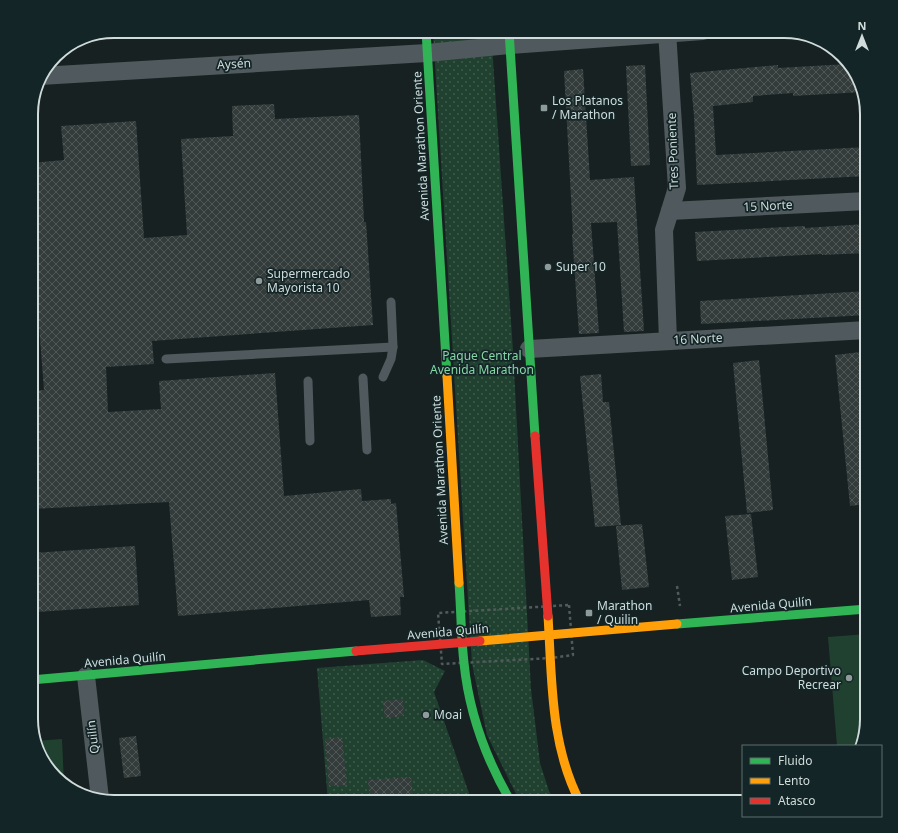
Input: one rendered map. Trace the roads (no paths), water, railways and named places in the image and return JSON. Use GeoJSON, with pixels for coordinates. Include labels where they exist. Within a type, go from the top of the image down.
{"type":"FeatureCollection","features":[{"type":"Feature","properties":{"kind":"main road","name":"Avenida Marathon Oriente"},"geometry":{"type":"LineString","coordinates":[[426,38],[462,642],[466,681],[476,726],[495,775],[507,795]]}},
{"type":"Feature","properties":{"kind":"main road"},"geometry":{"type":"LineString","coordinates":[[510,38],[529,349],[554,709],[559,746],[564,766],[576,795]]}},
{"type":"Feature","properties":{"kind":"main road","name":"Avenida Quilín"},"geometry":{"type":"LineString","coordinates":[[38,679],[462,642],[860,610]]}},
{"type":"Feature","properties":{"kind":"street","name":"Aysén"},"geometry":{"type":"LineString","coordinates":[[48,75],[427,52],[510,38]]}},
{"type":"Feature","properties":{"kind":"street","name":"Tres Poniente"},"geometry":{"type":"LineString","coordinates":[[667,38],[677,188],[664,230],[668,341]]}},
{"type":"Feature","properties":{"kind":"street","name":"15 Norte"},"geometry":{"type":"LineString","coordinates":[[670,211],[860,202]]}},
{"type":"Feature","properties":{"kind":"street","name":"16 Norte"},"geometry":{"type":"LineString","coordinates":[[529,349],[860,330]]}},
{"type":"Feature","properties":{"kind":"street","name":"Quilín"},"geometry":{"type":"LineString","coordinates":[[86,676],[99,794]]}},
{"type":"Feature","properties":{"kind":"lane"},"geometry":{"type":"LineString","coordinates":[[383,377],[391,359],[393,347],[391,302]]}},
{"type":"Feature","properties":{"kind":"lane"},"geometry":{"type":"LineString","coordinates":[[166,359],[393,347]]}},
{"type":"Feature","properties":{"kind":"lane"},"geometry":{"type":"LineString","coordinates":[[363,378],[367,450]]}},
{"type":"Feature","properties":{"kind":"lane"},"geometry":{"type":"LineString","coordinates":[[308,381],[310,441]]}},
{"type":"Feature","properties":{"kind":"place","name":"Los Platanos / Marathon"},"geometry":{"type":"Point","coordinates":[544,108]}},
{"type":"Feature","properties":{"kind":"place","name":"Super 10"},"geometry":{"type":"Point","coordinates":[548,267]}},
{"type":"Feature","properties":{"kind":"place","name":"Supermercado Mayorista 10"},"geometry":{"type":"Point","coordinates":[259,281]}},
{"type":"Feature","properties":{"kind":"place","name":"Marathon / Quilin"},"geometry":{"type":"Point","coordinates":[589,613]}},
{"type":"Feature","properties":{"kind":"place","name":"Campo Deportivo Recrear"},"geometry":{"type":"Point","coordinates":[849,678]}},
{"type":"Feature","properties":{"kind":"place","name":"Moai"},"geometry":{"type":"Point","coordinates":[426,715]}},
{"type":"Feature","properties":{"kind":"park label","name":"Paque Central Avenida Marathon"},"geometry":{"type":"Point","coordinates":[482,363]}}]}
